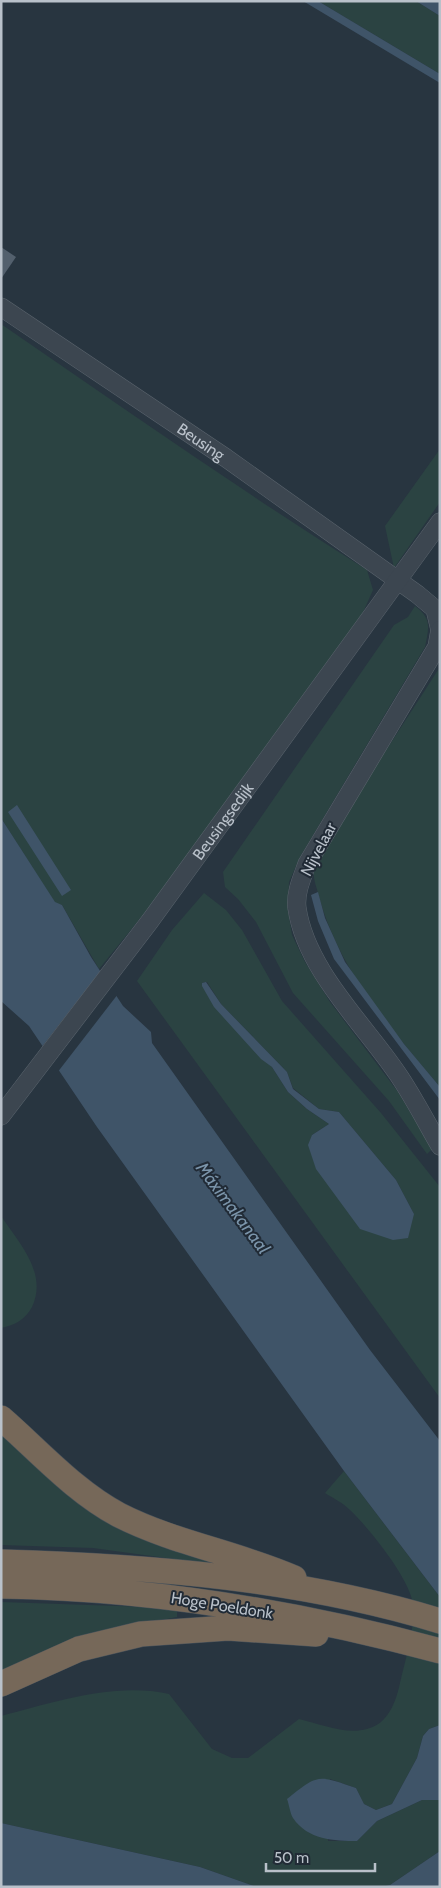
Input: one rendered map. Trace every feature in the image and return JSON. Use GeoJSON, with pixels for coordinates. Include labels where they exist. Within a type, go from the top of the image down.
{"type":"FeatureCollection","features":[{"type":"Feature","properties":{"kind":"highway"},"geometry":{"type":"LineString","coordinates":[[1,1418],[45,1460],[80,1489],[118,1514],[210,1550],[277,1570],[333,1595]]}},
{"type":"Feature","properties":{"kind":"highway","name":"Hoge Poeldonk"},"geometry":{"type":"LineString","coordinates":[[1,1562],[93,1566],[180,1573],[333,1595],[440,1621]]}},
{"type":"Feature","properties":{"kind":"highway","name":"Hoge Poeldonk"},"geometry":{"type":"LineString","coordinates":[[1,1586],[92,1589],[181,1598],[284,1615],[368,1632],[440,1652]]}},
{"type":"Feature","properties":{"kind":"highway"},"geometry":{"type":"LineString","coordinates":[[1,1684],[79,1650],[141,1634],[228,1628],[331,1635],[368,1632]]}},
{"type":"Feature","properties":{"kind":"street","name":"Beusing"},"geometry":{"type":"LineString","coordinates":[[1,307],[226,458],[398,582]]}},
{"type":"Feature","properties":{"kind":"street","name":"Beusingsedijk"},"geometry":{"type":"LineString","coordinates":[[2,1114],[150,921],[440,522]]}},
{"type":"Feature","properties":{"kind":"street","name":"Nijvelaar"},"geometry":{"type":"LineString","coordinates":[[398,582],[417,594],[435,609],[440,630],[437,647],[307,864],[298,887],[297,907],[315,957],[339,998],[398,1074],[440,1146]]}},
{"type":"Feature","properties":{"kind":"green space"},"geometry":{"type":"Polygon","coordinates":[[[318,1],[416,1],[440,16],[440,74],[318,1]]]}},
{"type":"Feature","properties":{"kind":"green space"},"geometry":{"type":"Polygon","coordinates":[[[1,324],[229,480],[367,570],[373,590],[361,617],[156,899],[99,969],[62,905],[55,903],[1,818],[1,324]]]}},
{"type":"Feature","properties":{"kind":"green space"},"geometry":{"type":"Polygon","coordinates":[[[440,449],[440,502],[394,568],[385,526],[440,449]]]}},
{"type":"Feature","properties":{"kind":"green space"},"geometry":{"type":"Polygon","coordinates":[[[415,606],[427,619],[428,634],[425,647],[300,857],[289,882],[288,910],[292,935],[305,962],[330,1002],[398,1092],[432,1149],[427,1154],[389,1101],[293,993],[256,922],[238,899],[225,887],[223,872],[394,625],[408,617],[415,606]]]}},
{"type":"Feature","properties":{"kind":"green space"},"geometry":{"type":"Polygon","coordinates":[[[440,667],[440,1087],[386,1022],[341,952],[329,927],[320,900],[314,871],[315,860],[440,667]]]}},
{"type":"Feature","properties":{"kind":"green space"},"geometry":{"type":"Polygon","coordinates":[[[204,893],[226,910],[242,930],[282,1001],[381,1113],[440,1187],[440,1398],[137,981],[172,930],[204,893]],[[207,982],[202,983],[272,1067],[288,1092],[307,1109],[329,1124],[312,1135],[414,1214],[396,1180],[339,1112],[319,1109],[293,1088],[287,1072],[221,1004],[207,982]]]}},
{"type":"Feature","properties":{"kind":"green space"},"geometry":{"type":"Polygon","coordinates":[[[1,1216],[23,1248],[34,1270],[36,1294],[32,1307],[26,1315],[19,1321],[1,1328],[1,1216]]]}},
{"type":"Feature","properties":{"kind":"green space"},"geometry":{"type":"Polygon","coordinates":[[[1,1421],[75,1492],[239,1568],[93,1548],[1,1545],[1,1421]]]}},
{"type":"Feature","properties":{"kind":"green space"},"geometry":{"type":"Polygon","coordinates":[[[344,1471],[440,1597],[440,1725],[429,1729],[423,1736],[417,1758],[392,1804],[376,1810],[364,1804],[356,1788],[330,1779],[328,1841],[357,1841],[377,1821],[422,1800],[440,1800],[440,1851],[390,1885],[381,1887],[257,1887],[200,1867],[1,1823],[1,1716],[85,1695],[106,1692],[127,1690],[169,1694],[212,1749],[232,1758],[248,1758],[299,1719],[350,1731],[367,1729],[386,1717],[396,1698],[407,1653],[413,1624],[413,1604],[405,1581],[388,1554],[347,1507],[325,1493],[344,1471]]]}},
{"type":"Feature","properties":{"kind":"green space"},"geometry":{"type":"Polygon","coordinates":[[[1,1602],[177,1608],[177,1617],[101,1632],[1,1672],[1,1602]]]}},
{"type":"Feature","properties":{"kind":"water"},"geometry":{"type":"Polygon","coordinates":[[[303,1],[318,1],[440,74],[440,83],[303,1]]]}},
{"type":"Feature","properties":{"kind":"water"},"geometry":{"type":"Polygon","coordinates":[[[416,1],[440,1],[440,16],[416,1]]]}},
{"type":"Feature","properties":{"kind":"water"},"geometry":{"type":"Polygon","coordinates":[[[17,805],[71,890],[62,896],[8,812],[17,805]]]}},
{"type":"Feature","properties":{"kind":"water","name":"Máximakanaal"},"geometry":{"type":"Polygon","coordinates":[[[1,818],[55,902],[62,905],[91,957],[123,1006],[151,1032],[152,1043],[370,1350],[440,1441],[440,1597],[344,1471],[97,1127],[29,1026],[1,1001],[1,818]]]}},
{"type":"Feature","properties":{"kind":"water"},"geometry":{"type":"Polygon","coordinates":[[[318,892],[325,918],[345,962],[404,1044],[440,1087],[440,1100],[334,959],[318,921],[311,895],[318,892]]]}},
{"type":"Feature","properties":{"kind":"water"},"geometry":{"type":"Polygon","coordinates":[[[206,982],[221,1004],[287,1072],[293,1089],[319,1109],[339,1112],[396,1180],[414,1214],[408,1238],[393,1240],[360,1229],[316,1169],[308,1145],[312,1135],[329,1124],[307,1109],[288,1092],[272,1067],[261,1059],[214,1007],[202,986],[202,983],[206,982]]]}},
{"type":"Feature","properties":{"kind":"water"},"geometry":{"type":"Polygon","coordinates":[[[440,1725],[440,1800],[422,1800],[377,1821],[357,1841],[322,1838],[306,1831],[293,1818],[287,1799],[306,1784],[319,1779],[326,1779],[356,1788],[364,1804],[376,1810],[392,1804],[417,1758],[423,1736],[429,1729],[440,1725]]]}},
{"type":"Feature","properties":{"kind":"water"},"geometry":{"type":"Polygon","coordinates":[[[1,1823],[200,1867],[257,1887],[1,1887],[1,1823]]]}},
{"type":"Feature","properties":{"kind":"water"},"geometry":{"type":"Polygon","coordinates":[[[440,1851],[440,1887],[381,1887],[390,1885],[440,1851]]]}},
{"type":"Feature","properties":{"kind":"pier"},"geometry":{"type":"Polygon","coordinates":[[[102,969],[118,994],[57,1073],[41,1048],[102,969]]]}},
{"type":"Feature","properties":{"kind":"building"},"geometry":{"type":"Polygon","coordinates":[[[1,247],[16,257],[1,279],[1,247]]]}}]}
